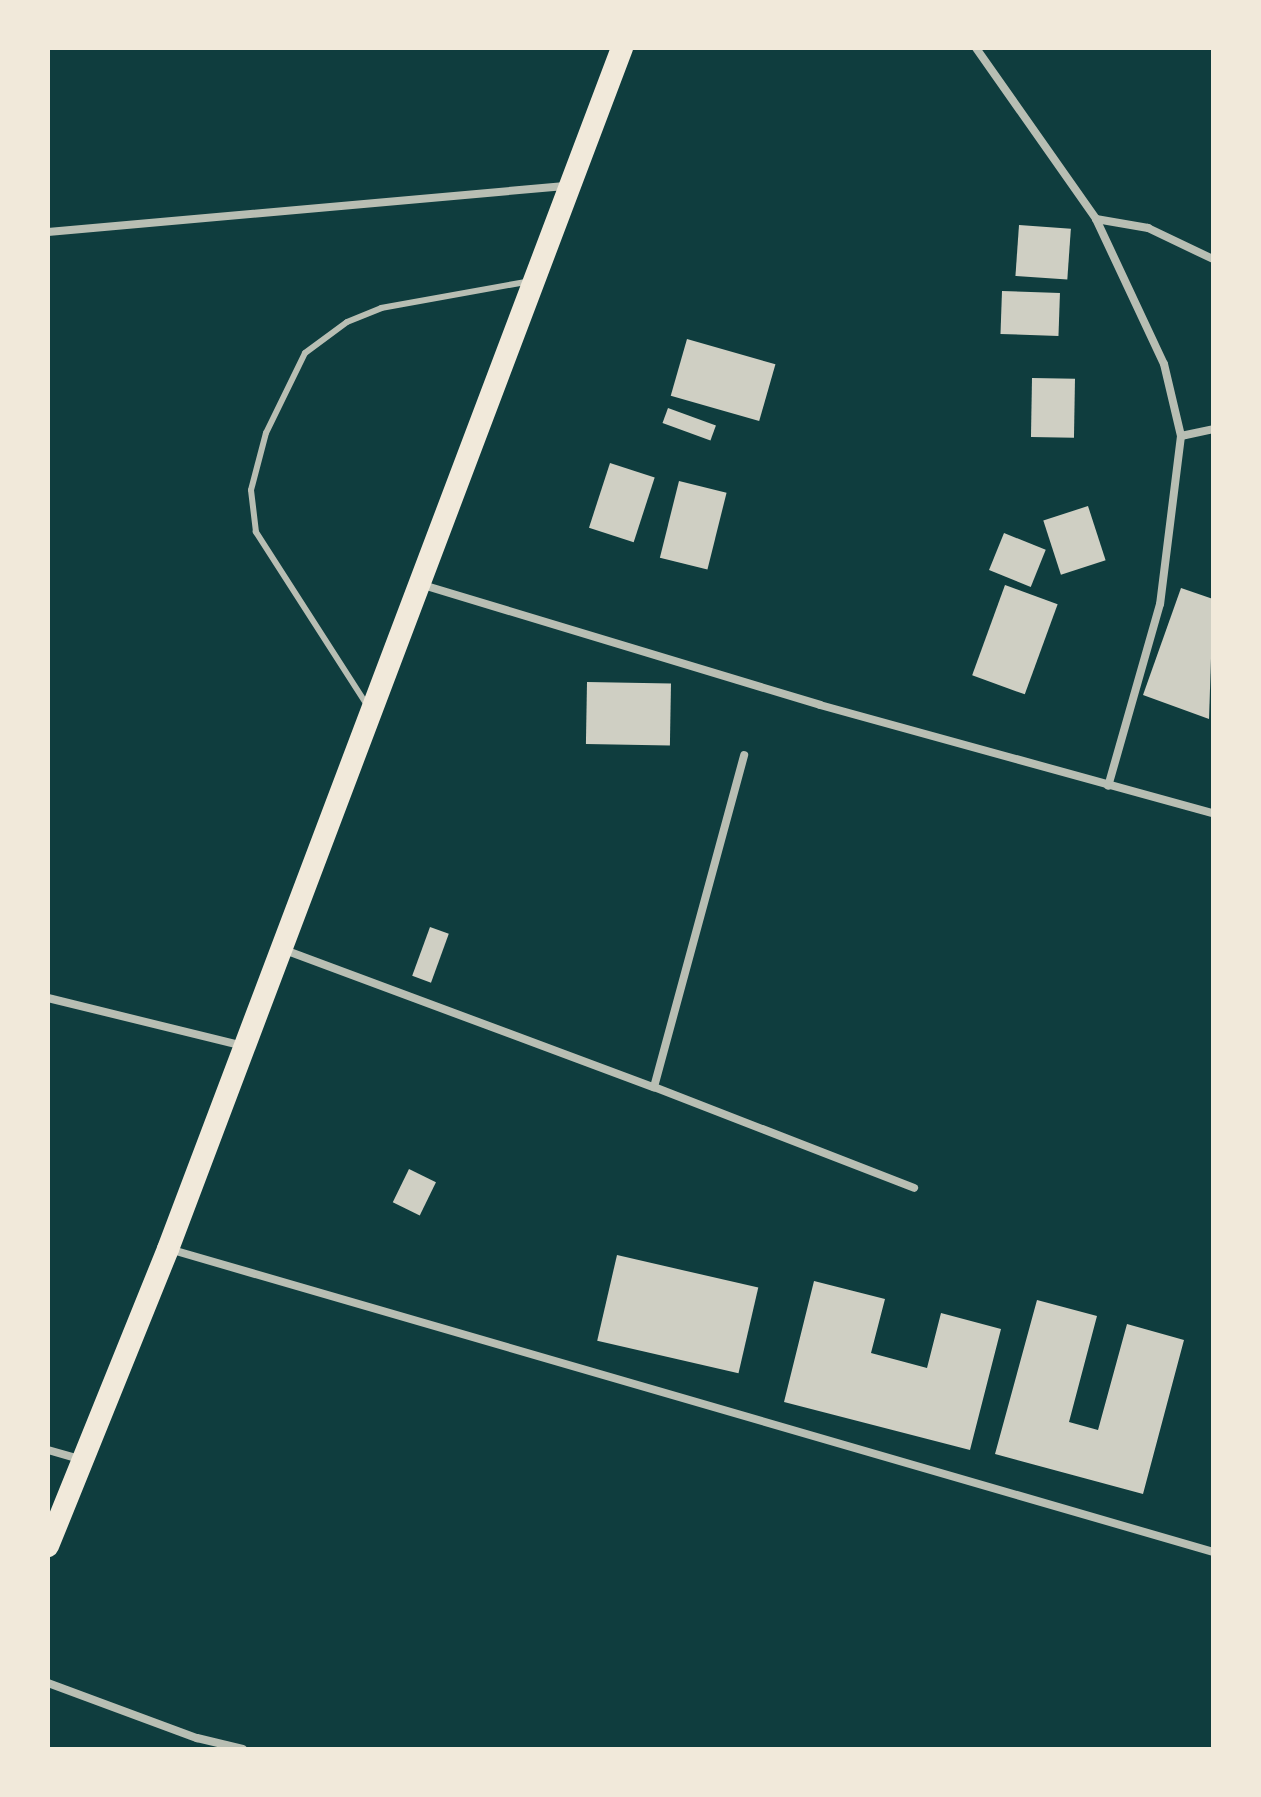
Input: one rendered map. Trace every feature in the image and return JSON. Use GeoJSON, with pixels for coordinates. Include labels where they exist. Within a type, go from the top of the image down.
{"type":"FeatureCollection","features":[{"type":"Feature","properties":{"kind":"highway"},"geometry":{"type":"LineString","coordinates":[[48,1546],[168,1249],[622,48]]}},
{"type":"Feature","properties":{"kind":"street"},"geometry":{"type":"LineString","coordinates":[[976,48],[1096,219],[1164,364],[1181,436],[1160,604],[1108,786]]}},
{"type":"Feature","properties":{"kind":"street"},"geometry":{"type":"LineString","coordinates":[[48,232],[327,203],[570,186]]}},
{"type":"Feature","properties":{"kind":"street"},"geometry":{"type":"LineString","coordinates":[[1096,219],[1148,228],[1213,259]]}},
{"type":"Feature","properties":{"kind":"street"},"geometry":{"type":"LineString","coordinates":[[1181,436],[1213,429]]}},
{"type":"Feature","properties":{"kind":"street"},"geometry":{"type":"LineString","coordinates":[[418,584],[1108,786],[1213,813]]}},
{"type":"Feature","properties":{"kind":"street"},"geometry":{"type":"LineString","coordinates":[[654,1087],[744,755]]}},
{"type":"Feature","properties":{"kind":"street"},"geometry":{"type":"LineString","coordinates":[[281,949],[654,1087],[914,1188]]}},
{"type":"Feature","properties":{"kind":"street"},"geometry":{"type":"LineString","coordinates":[[48,998],[244,1046]]}},
{"type":"Feature","properties":{"kind":"street"},"geometry":{"type":"LineString","coordinates":[[168,1249],[1213,1552]]}},
{"type":"Feature","properties":{"kind":"street"},"geometry":{"type":"LineString","coordinates":[[48,1450],[82,1460]]}},
{"type":"Feature","properties":{"kind":"street"},"geometry":{"type":"LineString","coordinates":[[48,1683],[197,1738],[243,1749]]}},
{"type":"Feature","properties":{"kind":"lane"},"geometry":{"type":"LineString","coordinates":[[371,710],[256,532],[251,490],[266,433],[305,353],[347,322],[381,308],[534,280]]}},
{"type":"Feature","properties":{"kind":"building"},"geometry":{"type":"Polygon","coordinates":[[[1019,225],[1071,229],[1067,280],[1015,276],[1019,225]]]}},
{"type":"Feature","properties":{"kind":"building"},"geometry":{"type":"Polygon","coordinates":[[[1002,291],[1060,293],[1058,336],[1000,334],[1002,291]]]}},
{"type":"Feature","properties":{"kind":"building"},"geometry":{"type":"Polygon","coordinates":[[[687,339],[775,364],[759,421],[671,396],[687,339]]]}},
{"type":"Feature","properties":{"kind":"building"},"geometry":{"type":"Polygon","coordinates":[[[1032,378],[1075,379],[1074,438],[1031,437],[1032,378]]]}},
{"type":"Feature","properties":{"kind":"building"},"geometry":{"type":"Polygon","coordinates":[[[668,408],[716,425],[710,440],[663,423],[668,408]]]}},
{"type":"Feature","properties":{"kind":"building"},"geometry":{"type":"Polygon","coordinates":[[[610,463],[655,478],[634,542],[589,528],[610,463]]]}},
{"type":"Feature","properties":{"kind":"building"},"geometry":{"type":"Polygon","coordinates":[[[679,481],[727,493],[707,570],[660,558],[679,481]]]}},
{"type":"Feature","properties":{"kind":"building"},"geometry":{"type":"Polygon","coordinates":[[[1088,506],[1106,560],[1061,575],[1043,521],[1088,506]]]}},
{"type":"Feature","properties":{"kind":"building"},"geometry":{"type":"Polygon","coordinates":[[[1004,533],[1046,550],[1031,587],[989,570],[1004,533]]]}},
{"type":"Feature","properties":{"kind":"building"},"geometry":{"type":"Polygon","coordinates":[[[1005,585],[1058,604],[1025,694],[972,675],[1005,585]]]}},
{"type":"Feature","properties":{"kind":"building"},"geometry":{"type":"Polygon","coordinates":[[[1181,588],[1213,599],[1209,719],[1143,695],[1181,588]]]}},
{"type":"Feature","properties":{"kind":"building"},"geometry":{"type":"Polygon","coordinates":[[[587,682],[671,683],[670,745],[586,744],[587,682]]]}},
{"type":"Feature","properties":{"kind":"building"},"geometry":{"type":"Polygon","coordinates":[[[430,927],[449,934],[431,983],[412,976],[430,927]]]}},
{"type":"Feature","properties":{"kind":"building"},"geometry":{"type":"Polygon","coordinates":[[[409,1169],[436,1182],[420,1215],[393,1202],[409,1169]]]}},
{"type":"Feature","properties":{"kind":"building"},"geometry":{"type":"Polygon","coordinates":[[[617,1255],[758,1288],[738,1373],[597,1341],[617,1255]]]}},
{"type":"Feature","properties":{"kind":"building"},"geometry":{"type":"Polygon","coordinates":[[[814,1281],[885,1299],[871,1353],[927,1368],[941,1313],[1001,1329],[970,1450],[784,1402],[814,1281]]]}},
{"type":"Feature","properties":{"kind":"building"},"geometry":{"type":"Polygon","coordinates":[[[1037,1300],[1097,1316],[1069,1422],[1098,1430],[1127,1324],[1184,1340],[1143,1494],[995,1454],[1037,1300]]]}}]}
